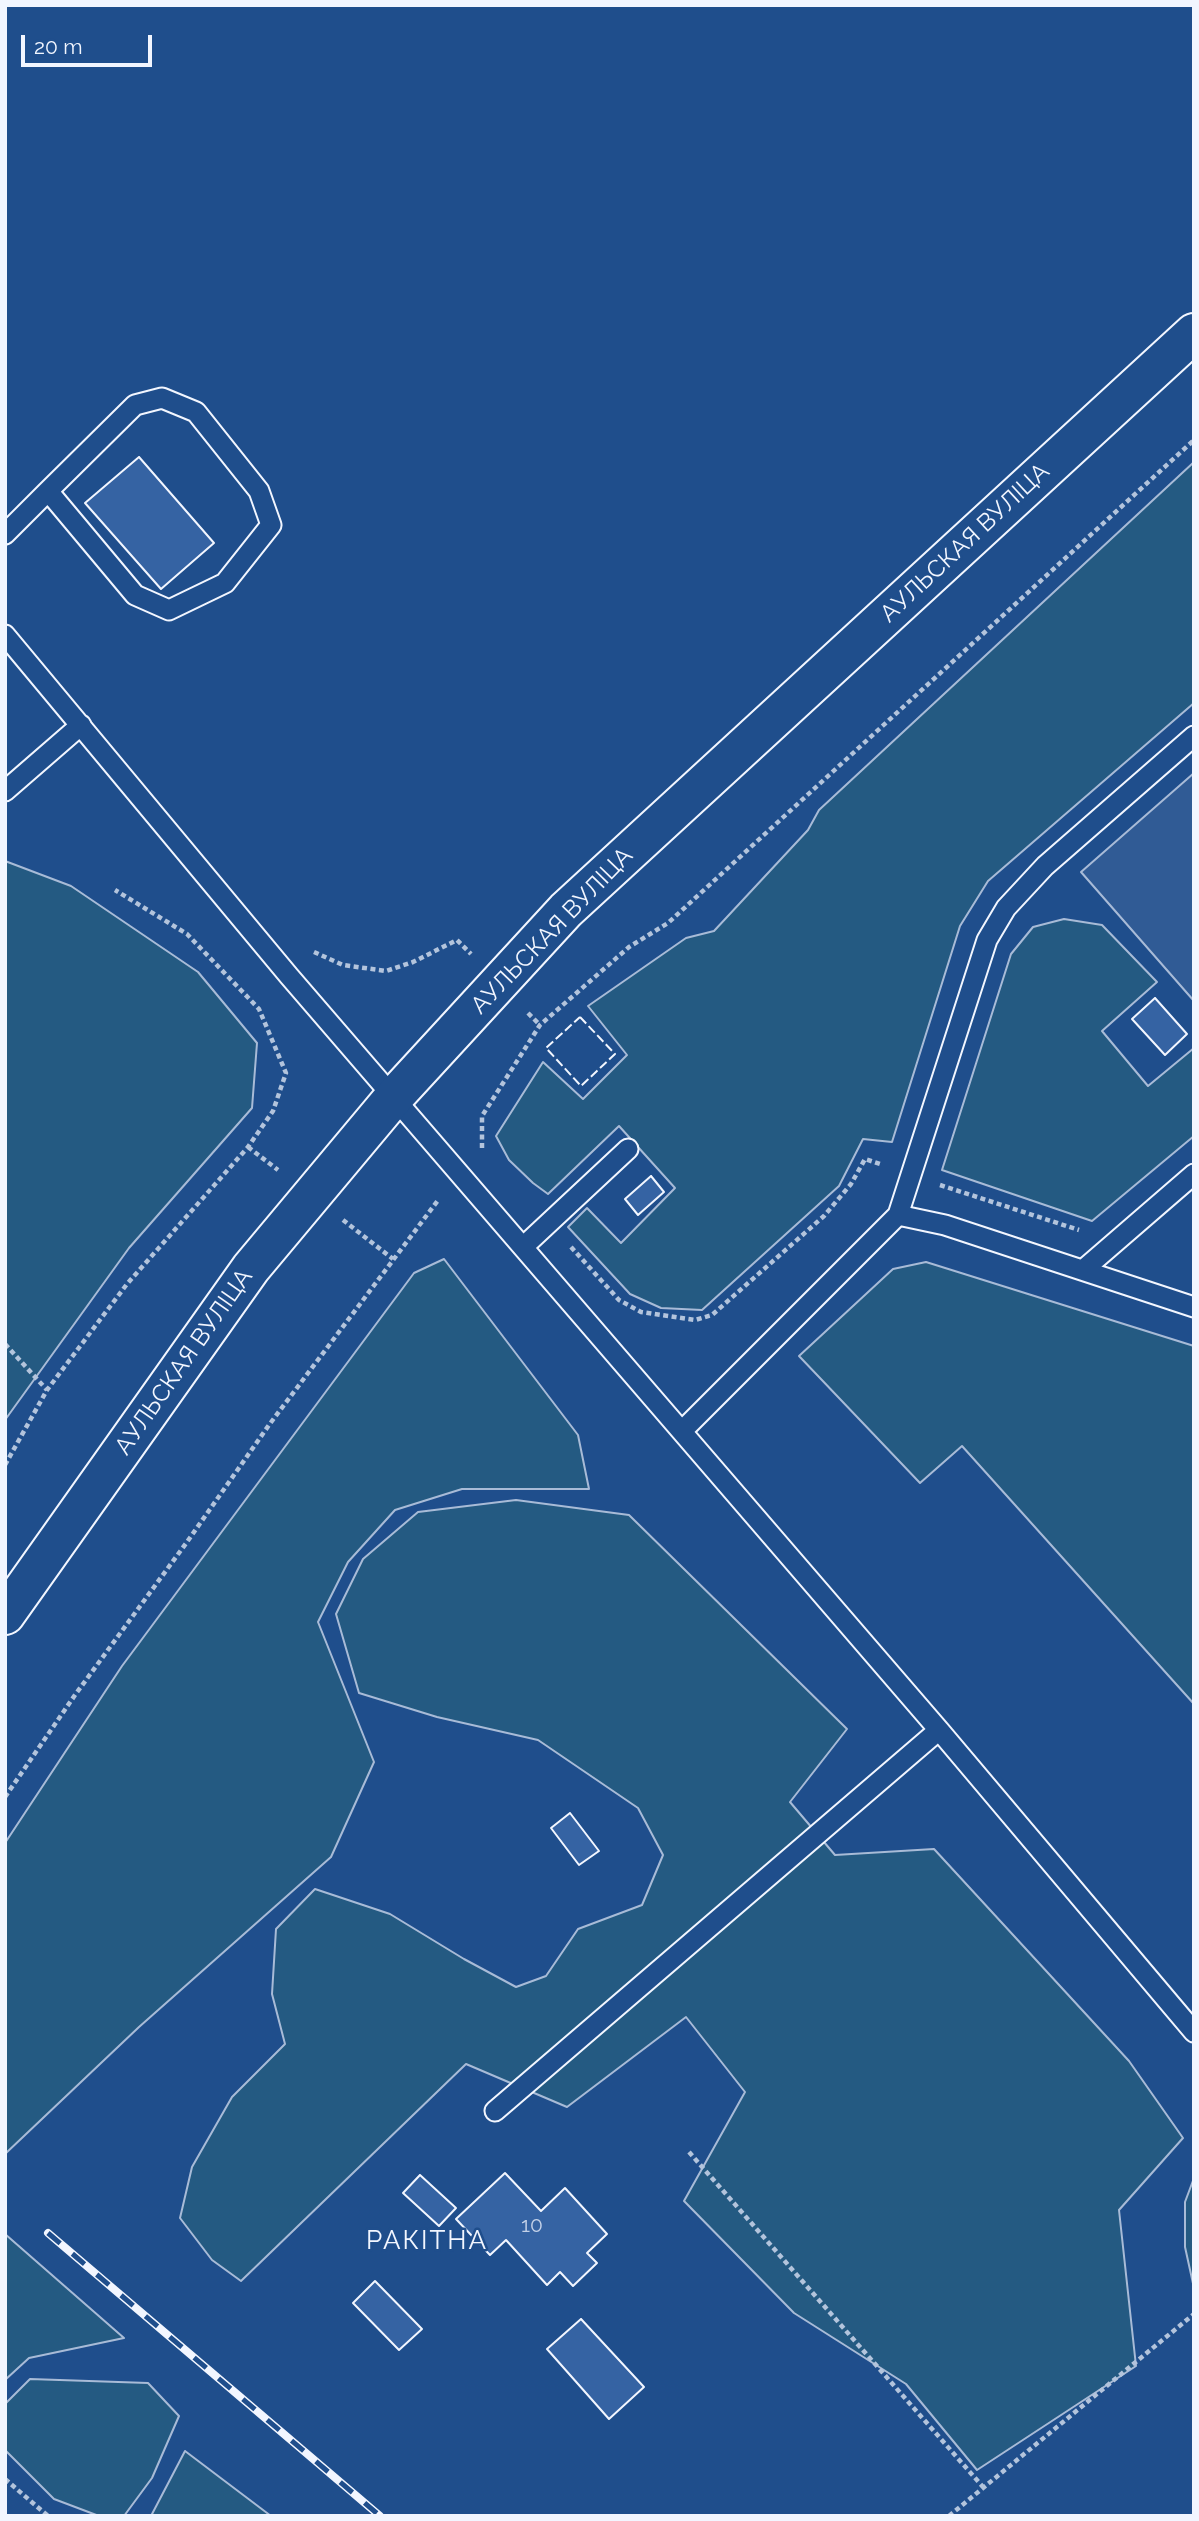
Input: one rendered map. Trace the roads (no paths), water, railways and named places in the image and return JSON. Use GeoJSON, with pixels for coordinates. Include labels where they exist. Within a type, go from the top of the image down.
{"type":"FeatureCollection","features":[{"type":"Feature","properties":{"kind":"street","name":"АУЛЬСКАЯ ВУЛІЦА"},"geometry":{"type":"LineString","coordinates":[[5,1615],[251,1268],[394,1097],[566,910],[1194,333]]}},
{"type":"Feature","properties":{"kind":"lane"},"geometry":{"type":"LineString","coordinates":[[5,534],[48,491],[135,405],[162,398],[196,412],[258,491],[271,526],[225,583],[169,610],[135,595],[48,491]]}},
{"type":"Feature","properties":{"kind":"lane"},"geometry":{"type":"LineString","coordinates":[[5,635],[460,1177],[939,1730],[1194,2032]]}},
{"type":"Feature","properties":{"kind":"lane"},"geometry":{"type":"LineString","coordinates":[[5,791],[81,725]]}},
{"type":"Feature","properties":{"kind":"lane"},"geometry":{"type":"LineString","coordinates":[[682,1431],[898,1215],[987,940],[1006,908],[1045,866],[1194,736]]}},
{"type":"Feature","properties":{"kind":"lane"},"geometry":{"type":"LineString","coordinates":[[523,1247],[628,1149]]}},
{"type":"Feature","properties":{"kind":"lane"},"geometry":{"type":"LineString","coordinates":[[1083,1269],[1194,1174]]}},
{"type":"Feature","properties":{"kind":"lane"},"geometry":{"type":"LineString","coordinates":[[898,1215],[945,1225],[1194,1307]]}},
{"type":"Feature","properties":{"kind":"lane"},"geometry":{"type":"LineString","coordinates":[[495,2111],[939,1730]]}},
{"type":"Feature","properties":{"kind":"railway"},"geometry":{"type":"LineString","coordinates":[[48,2233],[380,2516]]}},
{"type":"Feature","properties":{"kind":"district","name":"РАКІТНА"},"geometry":{"type":"Point","coordinates":[427,2241]}}]}
